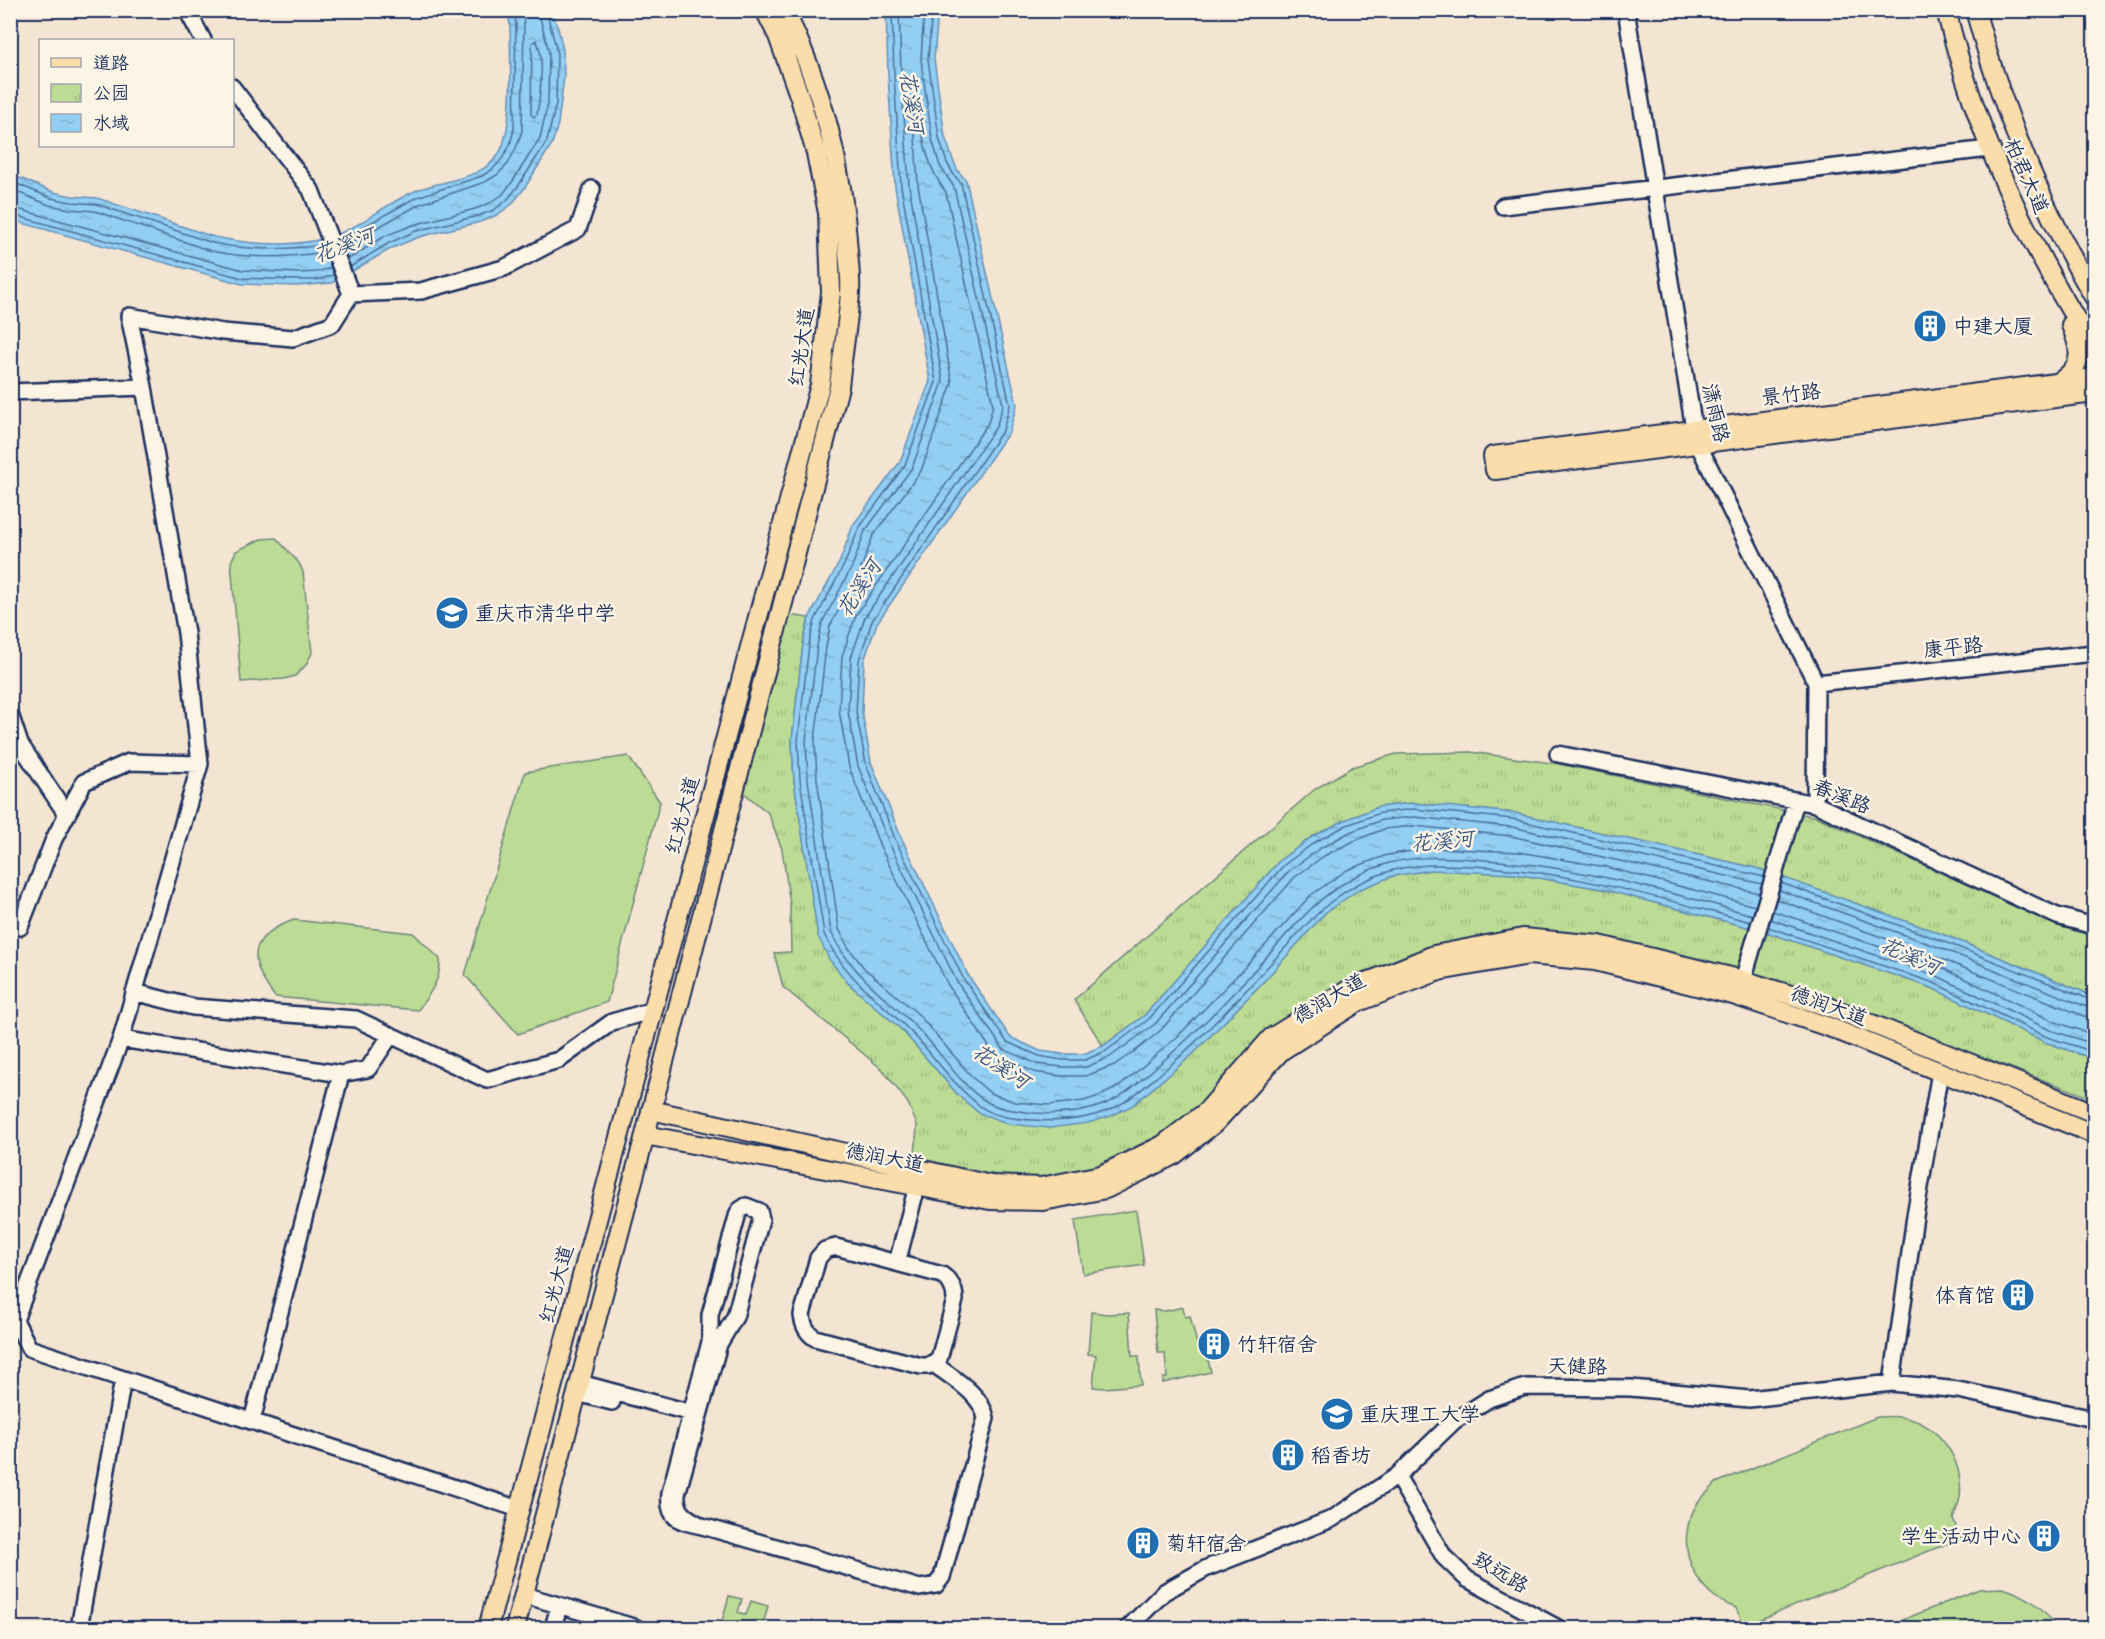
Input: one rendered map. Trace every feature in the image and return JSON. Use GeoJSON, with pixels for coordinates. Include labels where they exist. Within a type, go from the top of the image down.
{"type":"FeatureCollection","features":[{"type":"Feature","properties":{"kind":"main road","name":"红光大道"},"geometry":{"type":"LineString","coordinates":[[488,1629],[820,385],[831,292],[828,213],[816,153],[778,36],[765,10]]}},
{"type":"Feature","properties":{"kind":"main road"},"geometry":{"type":"LineString","coordinates":[[515,1629],[839,387],[850,291],[846,217],[834,150],[818,93],[794,29],[784,10]]}},
{"type":"Feature","properties":{"kind":"main road","name":"柏君大道"},"geometry":{"type":"LineString","coordinates":[[1946,10],[1966,85],[1989,149],[2057,289],[2094,349]]}},
{"type":"Feature","properties":{"kind":"main road","name":"柏君大道"},"geometry":{"type":"LineString","coordinates":[[1975,10],[1995,77],[2025,158],[2058,233],[2094,297]]}},
{"type":"Feature","properties":{"kind":"main road"},"geometry":{"type":"LineString","coordinates":[[2057,289],[2079,350],[2075,368],[2059,382]]}},
{"type":"Feature","properties":{"kind":"main road","name":"景竹路"},"geometry":{"type":"LineString","coordinates":[[1696,437],[2094,378]]}},
{"type":"Feature","properties":{"kind":"main road","name":"景竹路"},"geometry":{"type":"LineString","coordinates":[[1494,463],[1696,437],[2094,393]]}},
{"type":"Feature","properties":{"kind":"main road","name":"德润大道"},"geometry":{"type":"LineString","coordinates":[[651,1110],[992,1185],[1041,1187],[1101,1175],[1164,1145],[1206,1112],[1271,1038],[1348,990],[1434,955],[1523,938],[1599,945],[1745,971],[2094,1113]]}},
{"type":"Feature","properties":{"kind":"main road","name":"德润大道"},"geometry":{"type":"LineString","coordinates":[[645,1135],[990,1200],[1043,1201],[1106,1189],[1174,1155],[1215,1123],[1281,1051],[1358,1002],[1439,971],[1528,955],[1595,961],[1732,996],[1829,1027],[2094,1134]]}},
{"type":"Feature","properties":{"kind":"street"},"geometry":{"type":"LineString","coordinates":[[187,10],[202,39]]}},
{"type":"Feature","properties":{"kind":"street","name":"潇雨路"},"geometry":{"type":"LineString","coordinates":[[1626,10],[1696,437],[1816,683],[1815,804]]}},
{"type":"Feature","properties":{"kind":"street"},"geometry":{"type":"LineString","coordinates":[[234,90],[311,189],[351,294]]}},
{"type":"Feature","properties":{"kind":"street"},"geometry":{"type":"LineString","coordinates":[[1503,206],[1989,149]]}},
{"type":"Feature","properties":{"kind":"street"},"geometry":{"type":"LineString","coordinates":[[351,294],[421,291],[504,268],[578,229],[592,189]]}},
{"type":"Feature","properties":{"kind":"street"},"geometry":{"type":"LineString","coordinates":[[351,294],[333,324],[293,338],[223,332],[129,316],[144,387],[186,633],[200,764],[121,1039],[13,1321],[29,1348],[519,1509]]}},
{"type":"Feature","properties":{"kind":"street"},"geometry":{"type":"LineString","coordinates":[[10,392],[144,387]]}},
{"type":"Feature","properties":{"kind":"street","name":"康平路"},"geometry":{"type":"LineString","coordinates":[[1816,683],[2094,653]]}},
{"type":"Feature","properties":{"kind":"street"},"geometry":{"type":"LineString","coordinates":[[10,714],[20,744],[67,815]]}},
{"type":"Feature","properties":{"kind":"street","name":"春溪路"},"geometry":{"type":"LineString","coordinates":[[1558,754],[1815,804],[2057,916],[2094,926]]}},
{"type":"Feature","properties":{"kind":"street"},"geometry":{"type":"LineString","coordinates":[[10,926],[20,927],[54,839],[84,782],[129,762],[200,764]]}},
{"type":"Feature","properties":{"kind":"street"},"geometry":{"type":"LineString","coordinates":[[1745,971],[1796,801]]}},
{"type":"Feature","properties":{"kind":"street"},"geometry":{"type":"LineString","coordinates":[[134,993],[193,1006],[356,1019],[487,1080],[559,1060],[612,1022],[653,1010]]}},
{"type":"Feature","properties":{"kind":"street"},"geometry":{"type":"LineString","coordinates":[[121,1039],[341,1074],[369,1069],[391,1035]]}},
{"type":"Feature","properties":{"kind":"street"},"geometry":{"type":"LineString","coordinates":[[1892,1383],[1915,1216],[1940,1072]]}},
{"type":"Feature","properties":{"kind":"street"},"geometry":{"type":"LineString","coordinates":[[252,1421],[341,1074]]}},
{"type":"Feature","properties":{"kind":"street"},"geometry":{"type":"LineString","coordinates":[[892,1262],[912,1185]]}},
{"type":"Feature","properties":{"kind":"street"},"geometry":{"type":"LineString","coordinates":[[694,1418],[710,1342],[710,1315],[738,1213],[746,1206],[757,1209],[760,1219],[735,1317],[719,1344],[670,1493],[670,1506],[678,1520],[920,1588],[936,1585],[942,1577],[986,1418],[976,1397],[934,1364]]}},
{"type":"Feature","properties":{"kind":"street"},"geometry":{"type":"LineString","coordinates":[[836,1247],[892,1262],[942,1275],[948,1279],[955,1292],[942,1354],[934,1364],[921,1366],[815,1338],[805,1328],[802,1314],[818,1258],[825,1250],[836,1247]]}},
{"type":"Feature","properties":{"kind":"street"},"geometry":{"type":"LineString","coordinates":[[79,1629],[123,1378]]}},
{"type":"Feature","properties":{"kind":"street","name":"天健路"},"geometry":{"type":"LineString","coordinates":[[1128,1629],[1164,1592],[1207,1568],[1332,1519],[1397,1476],[1454,1421],[1489,1400],[1525,1386],[1631,1388],[1749,1399],[1892,1383],[1958,1390],[2094,1419]]}},
{"type":"Feature","properties":{"kind":"street"},"geometry":{"type":"LineString","coordinates":[[579,1388],[694,1418]]}},
{"type":"Feature","properties":{"kind":"street","name":"致远路"},"geometry":{"type":"LineString","coordinates":[[1397,1476],[1444,1557],[1459,1572],[1467,1579],[1558,1629]]}},
{"type":"Feature","properties":{"kind":"street"},"geometry":{"type":"LineString","coordinates":[[524,1595],[637,1629]]}},
{"type":"Feature","properties":{"kind":"street"},"geometry":{"type":"LineString","coordinates":[[553,1629],[559,1606]]}},
{"type":"Feature","properties":{"kind":"green space"},"geometry":{"type":"Polygon","coordinates":[[[276,538],[299,563],[303,572],[312,653],[306,665],[295,676],[241,682],[231,562],[236,551],[261,539],[276,538]]]}},
{"type":"Feature","properties":{"kind":"green space"},"geometry":{"type":"Polygon","coordinates":[[[789,615],[809,618],[803,644],[792,740],[794,781],[818,936],[848,983],[902,1030],[957,1094],[979,1113],[1133,1105],[1193,1054],[1266,979],[1325,913],[1357,890],[1393,876],[1430,870],[1515,874],[1602,889],[1766,932],[1932,988],[2045,1042],[2094,1059],[2094,1099],[1835,1002],[1738,969],[1600,938],[1430,949],[1158,1138],[1097,1169],[1041,1179],[980,1173],[915,1157],[917,1125],[908,1103],[883,1070],[783,987],[774,953],[791,952],[790,905],[782,849],[768,813],[743,792],[789,615]]]}},
{"type":"Feature","properties":{"kind":"green space"},"geometry":{"type":"Polygon","coordinates":[[[1470,752],[1559,764],[1817,817],[2056,925],[2094,936],[2094,996],[1942,934],[1756,868],[1515,813],[1414,803],[1378,807],[1345,820],[1312,837],[1280,860],[1145,1015],[1103,1046],[1074,1000],[1315,789],[1352,767],[1396,754],[1470,752]]]}},
{"type":"Feature","properties":{"kind":"green space"},"geometry":{"type":"Polygon","coordinates":[[[628,756],[660,802],[607,1002],[518,1034],[465,975],[525,772],[628,756]]]}},
{"type":"Feature","properties":{"kind":"green space"},"geometry":{"type":"Polygon","coordinates":[[[294,920],[413,933],[440,959],[437,980],[418,1010],[275,997],[260,972],[256,961],[256,951],[267,934],[294,920]]]}},
{"type":"Feature","properties":{"kind":"green space"},"geometry":{"type":"Polygon","coordinates":[[[1136,1210],[1144,1265],[1083,1274],[1075,1220],[1136,1210]]]}},
{"type":"Feature","properties":{"kind":"green space"},"geometry":{"type":"Polygon","coordinates":[[[1183,1307],[1185,1317],[1190,1316],[1198,1348],[1205,1347],[1211,1372],[1163,1383],[1163,1378],[1167,1378],[1165,1353],[1158,1353],[1154,1310],[1166,1311],[1183,1307]]]}},
{"type":"Feature","properties":{"kind":"green space"},"geometry":{"type":"Polygon","coordinates":[[[1091,1312],[1129,1313],[1132,1356],[1139,1356],[1141,1385],[1093,1387],[1096,1355],[1088,1354],[1091,1312]]]}},
{"type":"Feature","properties":{"kind":"green space"},"geometry":{"type":"Polygon","coordinates":[[[1877,1417],[1914,1420],[1926,1426],[1946,1445],[1958,1470],[1959,1500],[1953,1519],[1961,1538],[1744,1626],[1736,1608],[1721,1601],[1709,1591],[1691,1566],[1687,1551],[1687,1535],[1690,1519],[1697,1504],[1716,1483],[1877,1417]]]}},
{"type":"Feature","properties":{"kind":"green space"},"geometry":{"type":"Polygon","coordinates":[[[2003,1588],[2034,1603],[2056,1628],[1883,1628],[1979,1589],[2003,1588]]]}},
{"type":"Feature","properties":{"kind":"green space"},"geometry":{"type":"Polygon","coordinates":[[[729,1596],[742,1599],[738,1612],[746,1615],[751,1601],[768,1606],[762,1628],[720,1628],[729,1596]]]}},
{"type":"Feature","properties":{"kind":"water","name":"花溪河"},"geometry":{"type":"Polygon","coordinates":[[[507,11],[551,11],[563,50],[564,77],[558,124],[552,144],[524,189],[511,205],[497,215],[480,222],[419,237],[392,248],[332,283],[297,286],[242,284],[11,220],[10,174],[53,192],[97,198],[214,237],[230,240],[297,243],[330,237],[345,231],[410,193],[473,174],[491,163],[498,155],[507,128],[509,111],[511,72],[510,24],[507,11]]]}},
{"type":"Feature","properties":{"kind":"water","name":"花溪河"},"geometry":{"type":"Polygon","coordinates":[[[886,11],[938,11],[934,59],[945,137],[958,171],[966,180],[1017,405],[1009,432],[877,623],[864,661],[862,712],[871,762],[901,837],[968,975],[1010,1037],[1040,1051],[1063,1054],[1083,1054],[1103,1046],[1145,1015],[1280,860],[1312,837],[1345,820],[1378,807],[1414,803],[1515,813],[1756,868],[1942,934],[2094,996],[2094,1059],[2045,1042],[1932,988],[1766,932],[1602,889],[1515,874],[1430,870],[1393,876],[1358,890],[1325,913],[1266,979],[1193,1054],[1133,1105],[1111,1116],[1088,1123],[1049,1128],[1010,1124],[979,1113],[957,1094],[902,1030],[848,983],[829,959],[818,936],[794,781],[792,740],[803,644],[809,618],[840,561],[853,525],[900,462],[930,381],[895,187],[886,11]]]}},
{"type":"Feature","properties":{"kind":"place","name":"中建大厦"},"geometry":{"type":"Point","coordinates":[1930,326]}},
{"type":"Feature","properties":{"kind":"place","name":"重庆市清华中学"},"geometry":{"type":"Point","coordinates":[452,613]}},
{"type":"Feature","properties":{"kind":"place","name":"体育馆"},"geometry":{"type":"Point","coordinates":[2018,1295]}},
{"type":"Feature","properties":{"kind":"place","name":"竹轩宿舍"},"geometry":{"type":"Point","coordinates":[1214,1344]}},
{"type":"Feature","properties":{"kind":"place","name":"重庆理工大学"},"geometry":{"type":"Point","coordinates":[1337,1414]}},
{"type":"Feature","properties":{"kind":"place","name":"稻香坊"},"geometry":{"type":"Point","coordinates":[1288,1455]}},
{"type":"Feature","properties":{"kind":"place","name":"学生活动中心"},"geometry":{"type":"Point","coordinates":[2044,1536]}},
{"type":"Feature","properties":{"kind":"place","name":"菊轩宿舍"},"geometry":{"type":"Point","coordinates":[1143,1543]}}]}
